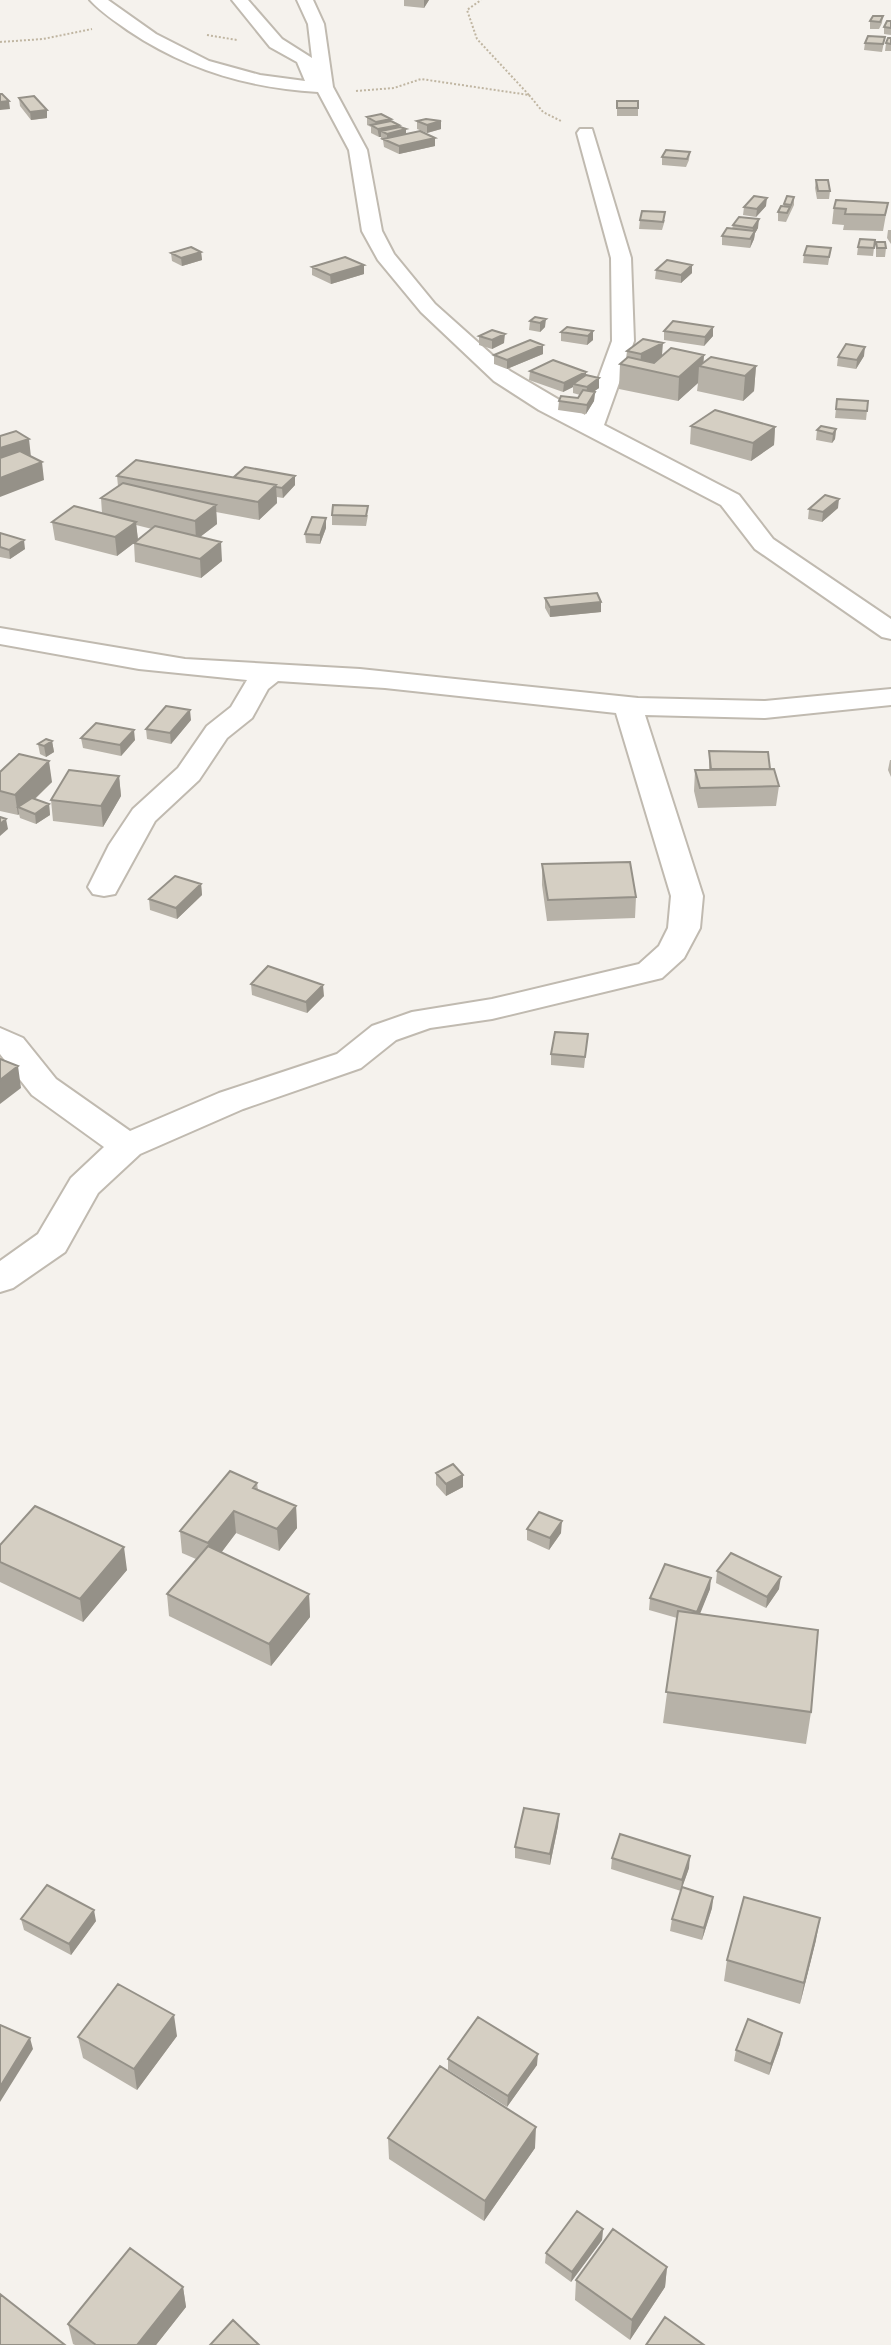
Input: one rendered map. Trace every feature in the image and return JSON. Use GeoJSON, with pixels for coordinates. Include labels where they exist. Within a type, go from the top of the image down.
{"type":"FeatureCollection","features":[{"type":"Feature","properties":{"kind":"street"},"geometry":{"type":"LineString","coordinates":[[98,0],[158,43],[233,76],[326,90]]}},
{"type":"Feature","properties":{"kind":"street"},"geometry":{"type":"LineString","coordinates":[[240,0],[276,43],[304,59],[314,81],[326,90]]}},
{"type":"Feature","properties":{"kind":"street"},"geometry":{"type":"LineString","coordinates":[[305,0],[316,24],[326,90],[358,150],[372,231],[385,256],[428,308],[502,376],[547,405],[730,500],[764,544],[891,631]]}},
{"type":"Feature","properties":{"kind":"street"},"geometry":{"type":"LineString","coordinates":[[586,133],[621,258],[623,341],[592,427]]}},
{"type":"Feature","properties":{"kind":"street"},"geometry":{"type":"LineString","coordinates":[[0,636],[187,667],[359,678],[628,706],[734,711],[848,704],[891,697]]}},
{"type":"Feature","properties":{"kind":"street"},"geometry":{"type":"LineString","coordinates":[[104,887],[124,845],[144,815],[189,774],[217,732],[242,712],[257,685],[272,672]]}},
{"type":"Feature","properties":{"kind":"street"},"geometry":{"type":"LineString","coordinates":[[0,1279],[52,1243],[84,1186],[127,1146],[231,1101],[349,1061],[384,1033],[398,1028],[424,1019],[492,1009],[650,971],[673,951],[684,928],[687,896],[674,846],[628,706]]}},
{"type":"Feature","properties":{"kind":"street"},"geometry":{"type":"LineString","coordinates":[[0,1038],[11,1045],[44,1087],[127,1146]]}},
{"type":"Feature","properties":{"kind":"path"},"geometry":{"type":"LineString","coordinates":[[481,0],[467,10],[477,39],[543,112],[586,133]]}},
{"type":"Feature","properties":{"kind":"path"},"geometry":{"type":"LineString","coordinates":[[0,42],[43,39],[87,29],[132,27]]}},
{"type":"Feature","properties":{"kind":"path"},"geometry":{"type":"LineString","coordinates":[[326,90],[394,88],[421,79],[529,95]]}},
{"type":"Feature","properties":{"kind":"building"},"geometry":{"type":"Polygon","coordinates":[[[873,16],[883,16],[880,22],[870,21],[873,16]]]}},
{"type":"Feature","properties":{"kind":"building"},"geometry":{"type":"Polygon","coordinates":[[[868,36],[885,37],[883,44],[865,43],[868,36]]]}},
{"type":"Feature","properties":{"kind":"building"},"geometry":{"type":"Polygon","coordinates":[[[2,94],[9,101],[0,102],[2,94]]]}},
{"type":"Feature","properties":{"kind":"building"},"geometry":{"type":"Polygon","coordinates":[[[34,96],[47,110],[30,112],[19,98],[34,96]]]}},
{"type":"Feature","properties":{"kind":"building"},"geometry":{"type":"Polygon","coordinates":[[[617,101],[638,101],[638,108],[617,108],[617,101]]]}},
{"type":"Feature","properties":{"kind":"building"},"geometry":{"type":"Polygon","coordinates":[[[381,114],[391,119],[376,122],[367,117],[381,114]]]}},
{"type":"Feature","properties":{"kind":"building"},"geometry":{"type":"Polygon","coordinates":[[[391,121],[399,125],[378,129],[371,125],[391,121]]]}},
{"type":"Feature","properties":{"kind":"building"},"geometry":{"type":"Polygon","coordinates":[[[417,121],[441,121],[427,125],[417,121]]]}},
{"type":"Feature","properties":{"kind":"building"},"geometry":{"type":"Polygon","coordinates":[[[400,127],[406,129],[387,134],[381,131],[400,127]]]}},
{"type":"Feature","properties":{"kind":"building"},"geometry":{"type":"Polygon","coordinates":[[[420,131],[435,138],[399,146],[383,139],[420,131]]]}},
{"type":"Feature","properties":{"kind":"building"},"geometry":{"type":"Polygon","coordinates":[[[666,150],[690,152],[687,159],[662,157],[666,150]]]}},
{"type":"Feature","properties":{"kind":"building"},"geometry":{"type":"Polygon","coordinates":[[[816,180],[828,180],[830,191],[818,191],[816,180]]]}},
{"type":"Feature","properties":{"kind":"building"},"geometry":{"type":"Polygon","coordinates":[[[754,196],[767,198],[757,209],[744,207],[754,196]]]}},
{"type":"Feature","properties":{"kind":"building"},"geometry":{"type":"Polygon","coordinates":[[[787,196],[794,197],[791,205],[784,204],[787,196]]]}},
{"type":"Feature","properties":{"kind":"building"},"geometry":{"type":"Polygon","coordinates":[[[836,200],[888,203],[885,215],[845,214],[846,209],[834,208],[836,200]]]}},
{"type":"Feature","properties":{"kind":"building"},"geometry":{"type":"Polygon","coordinates":[[[781,206],[790,207],[787,213],[778,212],[781,206]]]}},
{"type":"Feature","properties":{"kind":"building"},"geometry":{"type":"Polygon","coordinates":[[[642,211],[665,212],[663,222],[640,220],[642,211]]]}},
{"type":"Feature","properties":{"kind":"building"},"geometry":{"type":"Polygon","coordinates":[[[739,217],[759,219],[753,228],[733,225],[739,217]]]}},
{"type":"Feature","properties":{"kind":"building"},"geometry":{"type":"Polygon","coordinates":[[[727,228],[755,231],[750,239],[722,236],[727,228]]]}},
{"type":"Feature","properties":{"kind":"building"},"geometry":{"type":"Polygon","coordinates":[[[860,239],[875,240],[874,248],[858,247],[860,239]]]}},
{"type":"Feature","properties":{"kind":"building"},"geometry":{"type":"Polygon","coordinates":[[[876,242],[885,242],[886,248],[877,248],[876,242]]]}},
{"type":"Feature","properties":{"kind":"building"},"geometry":{"type":"Polygon","coordinates":[[[807,246],[831,248],[829,257],[804,255],[807,246]]]}},
{"type":"Feature","properties":{"kind":"building"},"geometry":{"type":"Polygon","coordinates":[[[191,247],[201,252],[181,258],[171,253],[191,247]]]}},
{"type":"Feature","properties":{"kind":"building"},"geometry":{"type":"Polygon","coordinates":[[[345,257],[364,265],[330,275],[312,267],[345,257]]]}},
{"type":"Feature","properties":{"kind":"building"},"geometry":{"type":"Polygon","coordinates":[[[667,260],[692,265],[681,275],[656,270],[667,260]]]}},
{"type":"Feature","properties":{"kind":"building"},"geometry":{"type":"Polygon","coordinates":[[[535,317],[546,319],[540,323],[530,321],[535,317]]]}},
{"type":"Feature","properties":{"kind":"building"},"geometry":{"type":"Polygon","coordinates":[[[673,321],[713,327],[705,337],[664,331],[673,321]]]}},
{"type":"Feature","properties":{"kind":"building"},"geometry":{"type":"Polygon","coordinates":[[[567,327],[593,331],[588,336],[561,332],[567,327]]]}},
{"type":"Feature","properties":{"kind":"building"},"geometry":{"type":"Polygon","coordinates":[[[492,330],[505,334],[492,340],[479,336],[492,330]]]}},
{"type":"Feature","properties":{"kind":"building"},"geometry":{"type":"Polygon","coordinates":[[[643,339],[663,343],[641,354],[627,351],[643,339]]]}},
{"type":"Feature","properties":{"kind":"building"},"geometry":{"type":"Polygon","coordinates":[[[530,340],[543,345],[507,360],[494,355],[530,340]]]}},
{"type":"Feature","properties":{"kind":"building"},"geometry":{"type":"Polygon","coordinates":[[[846,344],[865,347],[857,360],[838,357],[846,344]]]}},
{"type":"Feature","properties":{"kind":"building"},"geometry":{"type":"Polygon","coordinates":[[[671,348],[704,355],[679,377],[620,364],[628,357],[654,363],[671,348]]]}},
{"type":"Feature","properties":{"kind":"building"},"geometry":{"type":"Polygon","coordinates":[[[711,357],[756,366],[745,376],[699,366],[711,357]]]}},
{"type":"Feature","properties":{"kind":"building"},"geometry":{"type":"Polygon","coordinates":[[[553,360],[586,372],[564,383],[530,371],[553,360]]]}},
{"type":"Feature","properties":{"kind":"building"},"geometry":{"type":"Polygon","coordinates":[[[586,375],[599,378],[587,387],[573,384],[586,375]]]}},
{"type":"Feature","properties":{"kind":"building"},"geometry":{"type":"Polygon","coordinates":[[[583,390],[595,392],[587,405],[559,401],[561,396],[578,398],[583,390]]]}},
{"type":"Feature","properties":{"kind":"building"},"geometry":{"type":"Polygon","coordinates":[[[837,399],[868,401],[867,411],[836,409],[837,399]]]}},
{"type":"Feature","properties":{"kind":"building"},"geometry":{"type":"Polygon","coordinates":[[[715,410],[775,427],[753,443],[691,426],[715,410]]]}},
{"type":"Feature","properties":{"kind":"building"},"geometry":{"type":"Polygon","coordinates":[[[821,426],[836,429],[833,434],[817,430],[821,426]]]}},
{"type":"Feature","properties":{"kind":"building"},"geometry":{"type":"Polygon","coordinates":[[[16,431],[29,439],[0,448],[0,436],[16,431]]]}},
{"type":"Feature","properties":{"kind":"building"},"geometry":{"type":"Polygon","coordinates":[[[20,451],[42,462],[0,478],[0,458],[20,451]]]}},
{"type":"Feature","properties":{"kind":"building"},"geometry":{"type":"Polygon","coordinates":[[[136,460],[276,485],[258,502],[117,476],[136,460]]]}},
{"type":"Feature","properties":{"kind":"building"},"geometry":{"type":"Polygon","coordinates":[[[245,467],[295,476],[282,488],[234,477],[245,467]]]}},
{"type":"Feature","properties":{"kind":"building"},"geometry":{"type":"Polygon","coordinates":[[[123,483],[216,505],[195,521],[101,498],[123,483]]]}},
{"type":"Feature","properties":{"kind":"building"},"geometry":{"type":"Polygon","coordinates":[[[825,495],[839,499],[823,512],[809,509],[825,495]]]}},
{"type":"Feature","properties":{"kind":"building"},"geometry":{"type":"Polygon","coordinates":[[[333,505],[368,506],[366,516],[332,515],[333,505]]]}},
{"type":"Feature","properties":{"kind":"building"},"geometry":{"type":"Polygon","coordinates":[[[74,506],[136,522],[115,537],[52,522],[74,506]]]}},
{"type":"Feature","properties":{"kind":"building"},"geometry":{"type":"Polygon","coordinates":[[[312,517],[326,518],[320,535],[305,534],[312,517]]]}},
{"type":"Feature","properties":{"kind":"building"},"geometry":{"type":"Polygon","coordinates":[[[155,526],[221,542],[200,559],[134,543],[155,526]]]}},
{"type":"Feature","properties":{"kind":"building"},"geometry":{"type":"Polygon","coordinates":[[[0,533],[24,540],[9,550],[0,547],[0,533]]]}},
{"type":"Feature","properties":{"kind":"building"},"geometry":{"type":"Polygon","coordinates":[[[597,593],[601,602],[550,607],[545,598],[597,593]]]}},
{"type":"Feature","properties":{"kind":"building"},"geometry":{"type":"Polygon","coordinates":[[[166,706],[190,710],[170,733],[146,729],[166,706]]]}},
{"type":"Feature","properties":{"kind":"building"},"geometry":{"type":"Polygon","coordinates":[[[96,723],[134,730],[120,745],[81,738],[96,723]]]}},
{"type":"Feature","properties":{"kind":"building"},"geometry":{"type":"Polygon","coordinates":[[[46,739],[52,741],[44,746],[38,744],[46,739]]]}},
{"type":"Feature","properties":{"kind":"building"},"geometry":{"type":"Polygon","coordinates":[[[709,751],[768,752],[770,769],[711,769],[709,751]]]}},
{"type":"Feature","properties":{"kind":"building"},"geometry":{"type":"Polygon","coordinates":[[[19,754],[49,761],[15,795],[0,791],[0,772],[19,754]]]}},
{"type":"Feature","properties":{"kind":"building"},"geometry":{"type":"Polygon","coordinates":[[[774,769],[779,786],[700,788],[695,770],[774,769]]]}},
{"type":"Feature","properties":{"kind":"building"},"geometry":{"type":"Polygon","coordinates":[[[69,770],[119,776],[101,806],[51,800],[69,770]]]}},
{"type":"Feature","properties":{"kind":"building"},"geometry":{"type":"Polygon","coordinates":[[[32,798],[49,804],[35,814],[18,807],[32,798]]]}},
{"type":"Feature","properties":{"kind":"building"},"geometry":{"type":"Polygon","coordinates":[[[630,862],[636,897],[548,900],[542,864],[630,862]]]}},
{"type":"Feature","properties":{"kind":"building"},"geometry":{"type":"Polygon","coordinates":[[[175,876],[201,884],[176,908],[149,899],[175,876]]]}},
{"type":"Feature","properties":{"kind":"building"},"geometry":{"type":"Polygon","coordinates":[[[268,966],[323,985],[306,1002],[251,984],[268,966]]]}},
{"type":"Feature","properties":{"kind":"building"},"geometry":{"type":"Polygon","coordinates":[[[555,1032],[588,1034],[585,1057],[551,1054],[555,1032]]]}},
{"type":"Feature","properties":{"kind":"building"},"geometry":{"type":"Polygon","coordinates":[[[0,1059],[18,1066],[0,1080],[0,1059]]]}},
{"type":"Feature","properties":{"kind":"building"},"geometry":{"type":"Polygon","coordinates":[[[453,1464],[463,1475],[446,1484],[436,1473],[453,1464]]]}},
{"type":"Feature","properties":{"kind":"building"},"geometry":{"type":"Polygon","coordinates":[[[230,1471],[257,1483],[253,1488],[296,1506],[277,1529],[234,1511],[208,1543],[180,1531],[230,1471]]]}},
{"type":"Feature","properties":{"kind":"building"},"geometry":{"type":"Polygon","coordinates":[[[35,1506],[124,1547],[80,1599],[0,1562],[0,1545],[35,1506]]]}},
{"type":"Feature","properties":{"kind":"building"},"geometry":{"type":"Polygon","coordinates":[[[539,1512],[562,1521],[550,1538],[527,1529],[539,1512]]]}},
{"type":"Feature","properties":{"kind":"building"},"geometry":{"type":"Polygon","coordinates":[[[208,1546],[309,1594],[269,1644],[167,1594],[208,1546]]]}},
{"type":"Feature","properties":{"kind":"building"},"geometry":{"type":"Polygon","coordinates":[[[731,1553],[781,1577],[767,1597],[717,1571],[731,1553]]]}},
{"type":"Feature","properties":{"kind":"building"},"geometry":{"type":"Polygon","coordinates":[[[665,1564],[711,1578],[697,1612],[650,1598],[665,1564]]]}},
{"type":"Feature","properties":{"kind":"building"},"geometry":{"type":"Polygon","coordinates":[[[678,1611],[818,1630],[811,1712],[666,1692],[678,1611]]]}},
{"type":"Feature","properties":{"kind":"building"},"geometry":{"type":"Polygon","coordinates":[[[524,1808],[559,1814],[550,1854],[515,1847],[524,1808]]]}},
{"type":"Feature","properties":{"kind":"building"},"geometry":{"type":"Polygon","coordinates":[[[620,1834],[690,1856],[682,1880],[612,1858],[620,1834]]]}},
{"type":"Feature","properties":{"kind":"building"},"geometry":{"type":"Polygon","coordinates":[[[47,1885],[94,1910],[69,1944],[21,1919],[47,1885]]]}},
{"type":"Feature","properties":{"kind":"building"},"geometry":{"type":"Polygon","coordinates":[[[682,1887],[713,1897],[704,1928],[672,1919],[682,1887]]]}},
{"type":"Feature","properties":{"kind":"building"},"geometry":{"type":"Polygon","coordinates":[[[744,1897],[820,1918],[804,1983],[727,1960],[744,1897]]]}},
{"type":"Feature","properties":{"kind":"building"},"geometry":{"type":"Polygon","coordinates":[[[118,1984],[174,2015],[134,2069],[78,2037],[118,1984]]]}},
{"type":"Feature","properties":{"kind":"building"},"geometry":{"type":"Polygon","coordinates":[[[478,2017],[538,2054],[508,2096],[448,2059],[478,2017]]]}},
{"type":"Feature","properties":{"kind":"building"},"geometry":{"type":"Polygon","coordinates":[[[748,2019],[782,2033],[771,2064],[736,2050],[748,2019]]]}},
{"type":"Feature","properties":{"kind":"building"},"geometry":{"type":"Polygon","coordinates":[[[0,2025],[30,2038],[0,2087],[0,2025]]]}},
{"type":"Feature","properties":{"kind":"building"},"geometry":{"type":"Polygon","coordinates":[[[440,2066],[536,2127],[485,2201],[388,2138],[440,2066]]]}},
{"type":"Feature","properties":{"kind":"building"},"geometry":{"type":"Polygon","coordinates":[[[577,2211],[603,2229],[572,2272],[546,2253],[577,2211]]]}},
{"type":"Feature","properties":{"kind":"building"},"geometry":{"type":"Polygon","coordinates":[[[613,2229],[667,2267],[632,2320],[576,2280],[613,2229]]]}},
{"type":"Feature","properties":{"kind":"building"},"geometry":{"type":"Polygon","coordinates":[[[130,2248],[183,2287],[137,2345],[96,2345],[68,2324],[130,2248]]]}},
{"type":"Feature","properties":{"kind":"building"},"geometry":{"type":"Polygon","coordinates":[[[0,2294],[65,2345],[0,2345],[0,2294]]]}},
{"type":"Feature","properties":{"kind":"building"},"geometry":{"type":"Polygon","coordinates":[[[665,2317],[704,2345],[646,2345],[665,2317]]]}},
{"type":"Feature","properties":{"kind":"building"},"geometry":{"type":"Polygon","coordinates":[[[233,2320],[259,2345],[210,2345],[233,2320]]]}}]}
